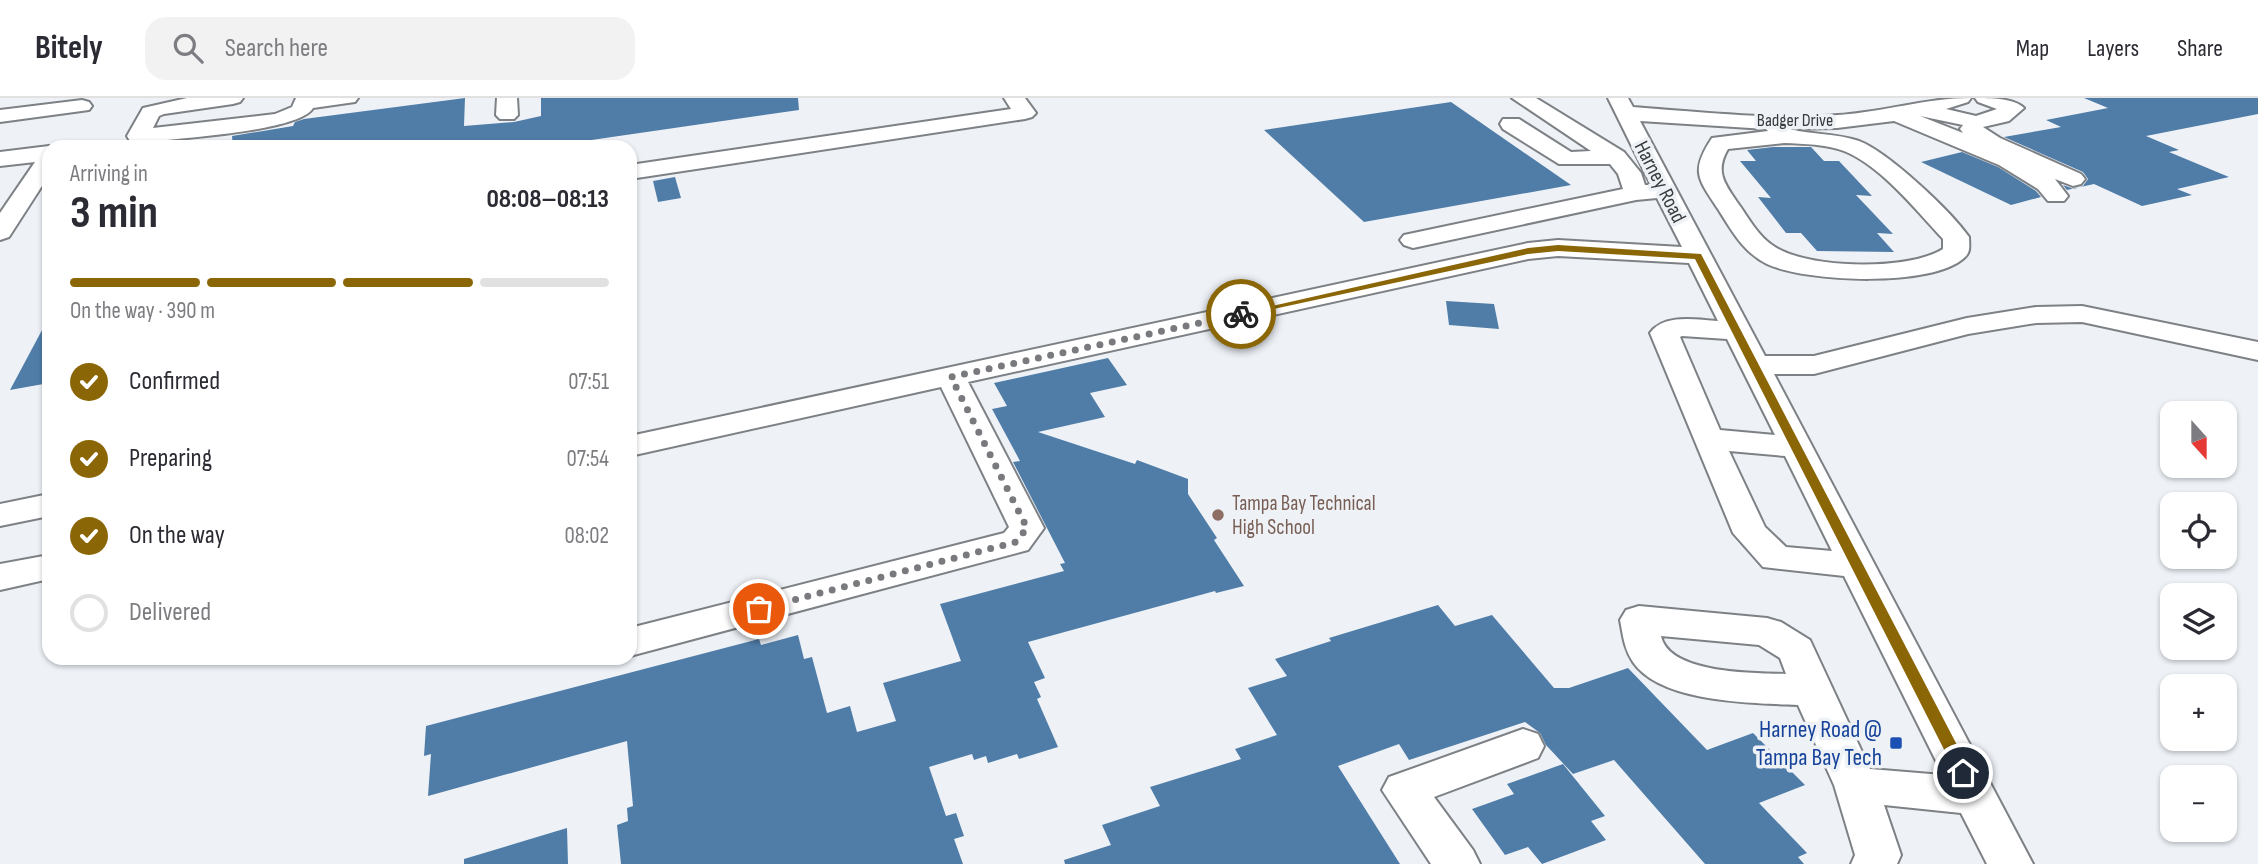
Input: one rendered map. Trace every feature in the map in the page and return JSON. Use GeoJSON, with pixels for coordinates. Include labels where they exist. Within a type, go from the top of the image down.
{"type":"FeatureCollection","features":[{"type":"Feature","properties":{"kind":"street"},"geometry":{"type":"LineString","coordinates":[[233,98],[160,108],[150,112],[138,136],[279,120],[295,115],[305,100],[348,98]]}},
{"type":"Feature","properties":{"kind":"street"},"geometry":{"type":"LineString","coordinates":[[637,171],[1025,113],[1014,98]]}},
{"type":"Feature","properties":{"kind":"street"},"geometry":{"type":"LineString","coordinates":[[1522,98],[1616,157],[1650,192]]}},
{"type":"Feature","properties":{"kind":"street"},"geometry":{"type":"LineString","coordinates":[[1870,98],[1898,116],[1922,124],[2028,172],[2051,186],[2056,196]]}},
{"type":"Feature","properties":{"kind":"street","name":"Badger Drive"},"geometry":{"type":"LineString","coordinates":[[1621,106],[1778,129],[1816,113],[1898,116],[1926,111],[1961,98]]}},
{"type":"Feature","properties":{"kind":"street"},"geometry":{"type":"LineString","coordinates":[[1985,98],[2024,103]]}},
{"type":"Feature","properties":{"kind":"street"},"geometry":{"type":"LineString","coordinates":[[0,116],[85,102]]}},
{"type":"Feature","properties":{"kind":"street"},"geometry":{"type":"LineString","coordinates":[[60,140],[85,102]]}},
{"type":"Feature","properties":{"kind":"street"},"geometry":{"type":"LineString","coordinates":[[1926,111],[1976,122],[2001,116],[2024,103]]}},
{"type":"Feature","properties":{"kind":"street","name":"Harney Road"},"geometry":{"type":"LineString","coordinates":[[1621,106],[1650,192],[1698,256],[2010,864]]}},
{"type":"Feature","properties":{"kind":"street"},"geometry":{"type":"LineString","coordinates":[[1976,122],[1971,129],[1992,143],[2073,179]]}},
{"type":"Feature","properties":{"kind":"street"},"geometry":{"type":"LineString","coordinates":[[1511,124],[1567,159],[1616,157]]}},
{"type":"Feature","properties":{"kind":"street"},"geometry":{"type":"LineString","coordinates":[[1778,129],[1856,147],[1874,159],[1956,236],[1956,252],[1949,259],[1927,265],[1862,270],[1812,269],[1791,265],[1763,252],[1752,241],[1708,178],[1709,158],[1720,143],[1778,129]]}},
{"type":"Feature","properties":{"kind":"street"},"geometry":{"type":"LineString","coordinates":[[0,159],[42,148]]}},
{"type":"Feature","properties":{"kind":"street"},"geometry":{"type":"LineString","coordinates":[[0,232],[42,167]]}},
{"type":"Feature","properties":{"kind":"street"},"geometry":{"type":"LineString","coordinates":[[1413,240],[1650,192]]}},
{"type":"Feature","properties":{"kind":"street"},"geometry":{"type":"LineString","coordinates":[[637,444],[1528,251],[1558,248],[1698,256]]}},
{"type":"Feature","properties":{"kind":"street"},"geometry":{"type":"LineString","coordinates":[[1755,365],[1814,365],[1968,326],[2048,315],[2082,314],[2258,351]]}},
{"type":"Feature","properties":{"kind":"street"},"geometry":{"type":"LineString","coordinates":[[1737,331],[1679,327],[1664,333],[1749,533],[1776,558],[1857,565]]}},
{"type":"Feature","properties":{"kind":"street"},"geometry":{"type":"LineString","coordinates":[[637,640],[1016,542],[1027,528],[951,377]]}},
{"type":"Feature","properties":{"kind":"street"},"geometry":{"type":"LineString","coordinates":[[1708,439],[1796,446]]}},
{"type":"Feature","properties":{"kind":"street"},"geometry":{"type":"LineString","coordinates":[[0,515],[42,506]]}},
{"type":"Feature","properties":{"kind":"street"},"geometry":{"type":"LineString","coordinates":[[0,577],[42,568]]}},
{"type":"Feature","properties":{"kind":"street"},"geometry":{"type":"LineString","coordinates":[[1812,691],[1856,785],[1878,855],[1874,864]]}},
{"type":"Feature","properties":{"kind":"street"},"geometry":{"type":"LineString","coordinates":[[1457,864],[1404,790],[1522,746]]}},
{"type":"Feature","properties":{"kind":"street"},"geometry":{"type":"LineString","coordinates":[[1856,785],[1975,796]]}},
{"type":"Feature","properties":{"kind":"building"},"geometry":{"type":"Polygon","coordinates":[[[465,98],[464,126],[514,122],[541,116],[541,98],[798,98],[799,110],[591,140],[232,140],[232,136],[293,126],[295,122],[465,98]]]}},
{"type":"Feature","properties":{"kind":"building"},"geometry":{"type":"Polygon","coordinates":[[[2084,98],[2258,98],[2258,114],[2146,136],[2179,150],[2169,152],[2229,177],[2177,189],[2192,195],[2142,206],[2094,184],[2079,187],[2088,179],[2083,172],[2004,137],[2061,127],[2046,120],[2108,108],[2084,98]]]}},
{"type":"Feature","properties":{"kind":"building"},"geometry":{"type":"Polygon","coordinates":[[[1451,102],[1571,185],[1364,222],[1264,130],[1451,102]]]}},
{"type":"Feature","properties":{"kind":"building"},"geometry":{"type":"Polygon","coordinates":[[[1811,147],[1824,161],[1839,161],[1872,196],[1856,195],[1893,234],[1877,233],[1894,252],[1817,251],[1801,233],[1786,233],[1758,197],[1771,198],[1740,161],[1756,161],[1747,150],[1811,147]]]}},
{"type":"Feature","properties":{"kind":"building"},"geometry":{"type":"Polygon","coordinates":[[[1962,152],[1998,167],[2041,197],[2011,205],[1921,162],[1962,152]]]}},
{"type":"Feature","properties":{"kind":"building"},"geometry":{"type":"Polygon","coordinates":[[[675,177],[681,198],[658,202],[653,181],[675,177]]]}},
{"type":"Feature","properties":{"kind":"building"},"geometry":{"type":"Polygon","coordinates":[[[1446,301],[1494,304],[1499,329],[1449,325],[1446,301]]]}},
{"type":"Feature","properties":{"kind":"building"},"geometry":{"type":"Polygon","coordinates":[[[42,330],[42,384],[10,390],[42,330]]]}},
{"type":"Feature","properties":{"kind":"building"},"geometry":{"type":"Polygon","coordinates":[[[1108,358],[1127,385],[1090,393],[1105,417],[1038,432],[1135,464],[1137,460],[1188,479],[1188,494],[1244,586],[1216,593],[1215,591],[1028,642],[1045,678],[1034,682],[1041,697],[1037,699],[1058,747],[1019,759],[1017,754],[988,763],[986,756],[974,760],[972,754],[929,767],[946,816],[956,813],[964,836],[954,839],[963,864],[621,864],[617,825],[628,821],[627,808],[633,806],[627,741],[428,796],[431,754],[424,756],[426,726],[759,639],[761,645],[798,635],[804,659],[812,657],[827,713],[850,706],[857,732],[896,721],[883,683],[961,661],[940,604],[1064,571],[1060,564],[1065,563],[1013,462],[1020,461],[992,409],[1007,406],[994,383],[1108,358]]]}},
{"type":"Feature","properties":{"kind":"building"},"geometry":{"type":"Polygon","coordinates":[[[1438,605],[1455,626],[1492,615],[1554,688],[1569,688],[1628,668],[1707,750],[1753,733],[1805,785],[1759,803],[1807,853],[1798,857],[1804,864],[1705,864],[1614,760],[1573,774],[1546,745],[1540,733],[1525,722],[1409,760],[1399,744],[1338,766],[1400,864],[1065,864],[1064,860],[1111,845],[1102,825],[1160,806],[1150,787],[1241,759],[1235,749],[1277,735],[1248,688],[1287,676],[1275,659],[1331,641],[1329,638],[1438,605]]]}},
{"type":"Feature","properties":{"kind":"building"},"geometry":{"type":"Polygon","coordinates":[[[1563,764],[1605,816],[1591,821],[1606,840],[1542,864],[1528,847],[1505,855],[1472,809],[1514,794],[1507,784],[1563,764]]]}},
{"type":"Feature","properties":{"kind":"building"},"geometry":{"type":"Polygon","coordinates":[[[567,828],[568,864],[464,864],[464,859],[567,828]]]}},
{"type":"Feature","properties":{"kind":"way so far"},"geometry":{"type":"LineString","coordinates":[[759,609],[1016,542],[1027,528],[951,377],[1241,314]]}},
{"type":"Feature","properties":{"kind":"place","name":"Tampa Bay Technical High School"},"geometry":{"type":"Point","coordinates":[1218,515]}},
{"type":"Feature","properties":{"kind":"place","name":"Harney Road @ Tampa Bay Tech"},"geometry":{"type":"Point","coordinates":[1896,743]}},
{"type":"Feature","properties":{"kind":"route"},"geometry":{"type":"LineString","coordinates":[[1241,314],[1528,251],[1558,248],[1698,256],[1963,773]]}}]}
